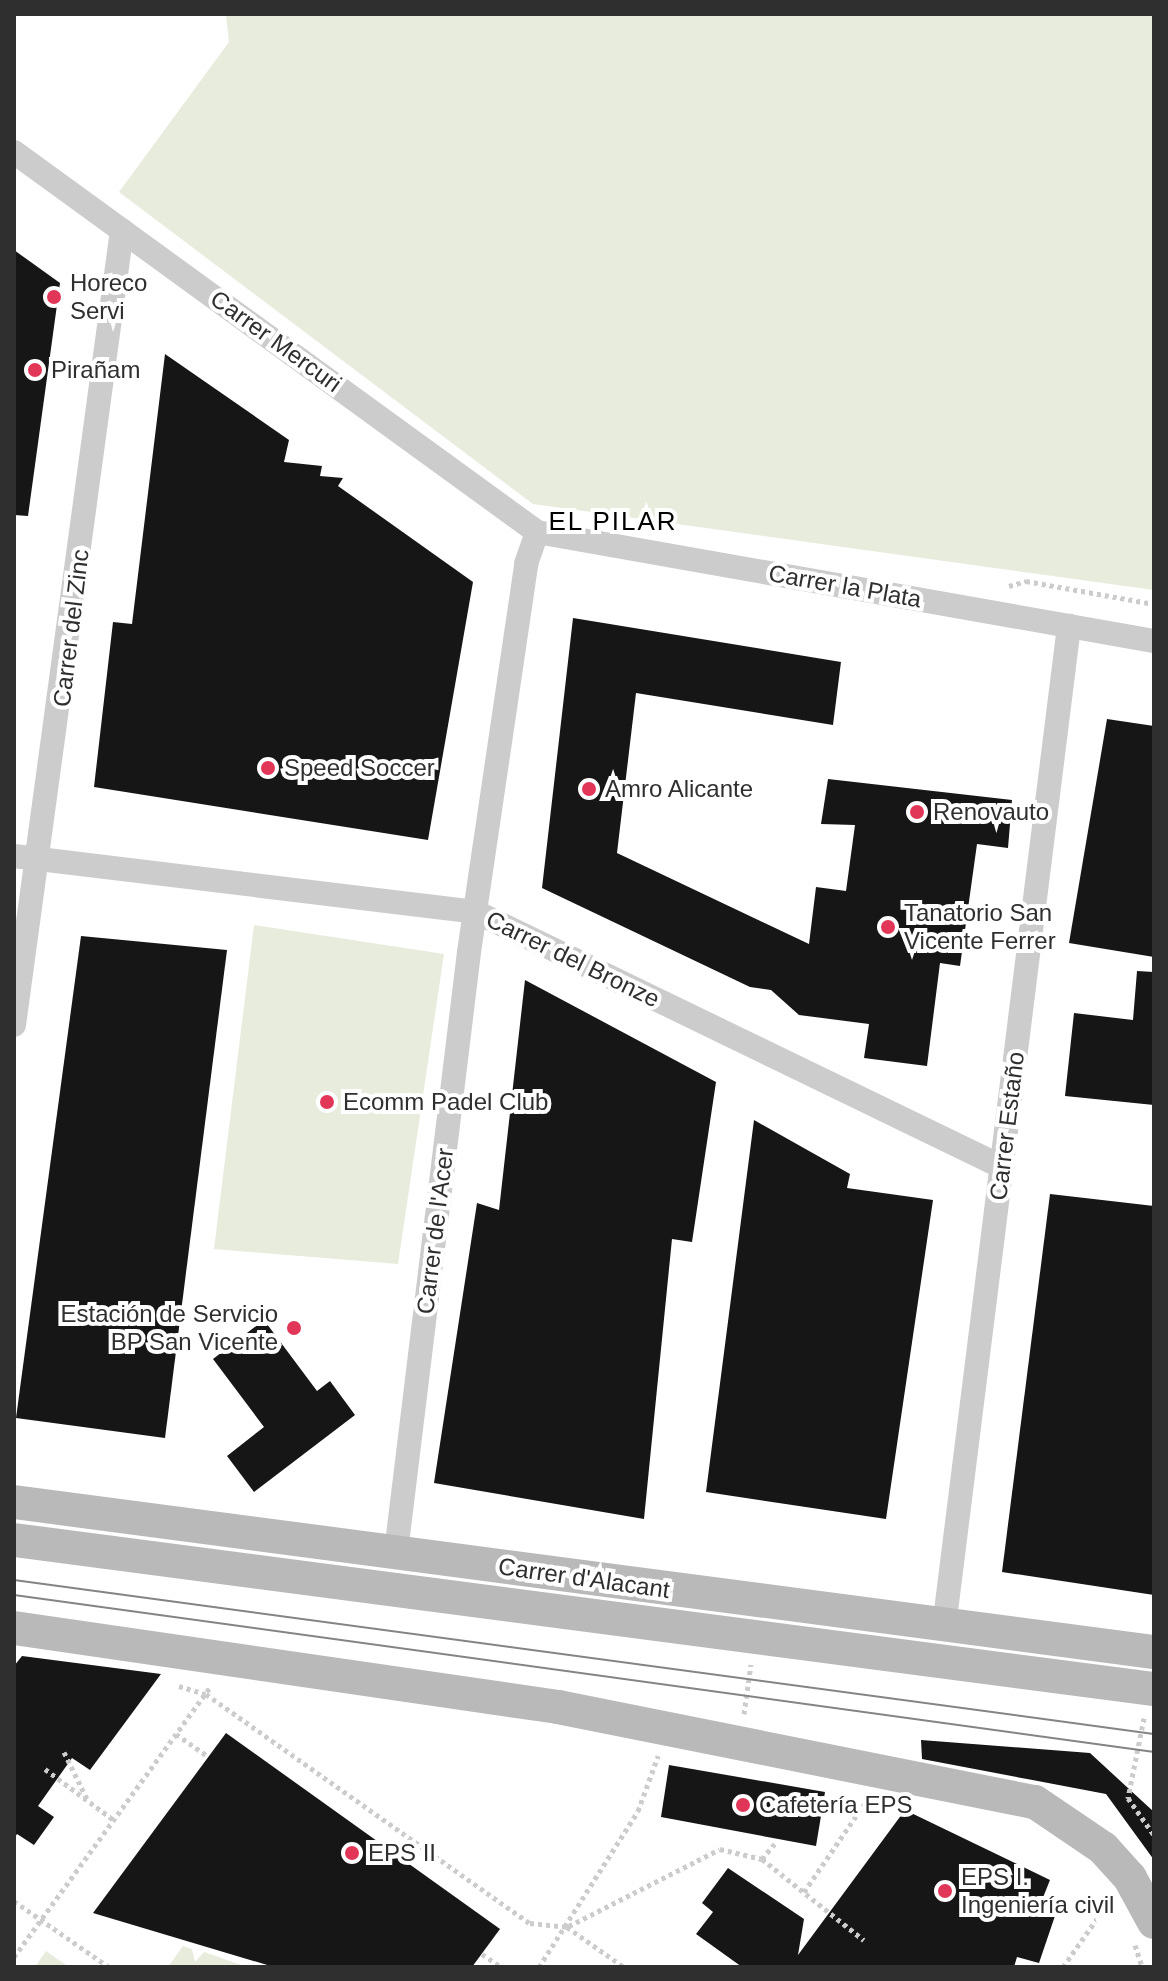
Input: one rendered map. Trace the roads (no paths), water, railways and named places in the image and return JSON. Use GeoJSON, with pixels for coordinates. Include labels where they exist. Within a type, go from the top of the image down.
{"type":"FeatureCollection","features":[{"type":"Feature","properties":{"kind":"main road","name":"Carrer d'Alacant"},"geometry":{"type":"LineString","coordinates":[[14,1502],[944,1627],[1154,1652]]}},
{"type":"Feature","properties":{"kind":"main road","name":"Carrer d'Alacant"},"geometry":{"type":"LineString","coordinates":[[14,1540],[1152,1689]]}},
{"type":"Feature","properties":{"kind":"main road"},"geometry":{"type":"LineString","coordinates":[[14,1628],[558,1707],[1035,1802],[1103,1848],[1130,1878],[1154,1922]]}},
{"type":"Feature","properties":{"kind":"street","name":"Carrer Mercuri"},"geometry":{"type":"LineString","coordinates":[[14,152],[537,532]]}},
{"type":"Feature","properties":{"kind":"street","name":"Carrer del Zinc"},"geometry":{"type":"LineString","coordinates":[[14,1025],[42,860],[122,230]]}},
{"type":"Feature","properties":{"kind":"street","name":"Carrer la Plata"},"geometry":{"type":"LineString","coordinates":[[537,532],[1154,641]]}},
{"type":"Feature","properties":{"kind":"street","name":"Carrer de l'Acer"},"geometry":{"type":"LineString","coordinates":[[396,1552],[476,912],[526,564],[537,532]]}},
{"type":"Feature","properties":{"kind":"street","name":"Carrer Estaño"},"geometry":{"type":"LineString","coordinates":[[944,1627],[1069,626]]}},
{"type":"Feature","properties":{"kind":"street","name":"Carrer del Bronze"},"geometry":{"type":"LineString","coordinates":[[14,856],[476,912],[1002,1167]]}},
{"type":"Feature","properties":{"kind":"tram line"},"geometry":{"type":"LineString","coordinates":[[14,1580],[1154,1734]]}},
{"type":"Feature","properties":{"kind":"tram line"},"geometry":{"type":"LineString","coordinates":[[14,1595],[1154,1752]]}},
{"type":"Feature","properties":{"kind":"place","name":"Horeco Servi"},"geometry":{"type":"Point","coordinates":[54,297]}},
{"type":"Feature","properties":{"kind":"place","name":"Pirañam"},"geometry":{"type":"Point","coordinates":[35,370]}},
{"type":"Feature","properties":{"kind":"place","name":"Speed Soccer"},"geometry":{"type":"Point","coordinates":[268,768]}},
{"type":"Feature","properties":{"kind":"place","name":"Amro Alicante"},"geometry":{"type":"Point","coordinates":[589,789]}},
{"type":"Feature","properties":{"kind":"place","name":"Renovauto"},"geometry":{"type":"Point","coordinates":[917,812]}},
{"type":"Feature","properties":{"kind":"place","name":"Tanatorio San Vicente Ferrer"},"geometry":{"type":"Point","coordinates":[888,927]}},
{"type":"Feature","properties":{"kind":"place","name":"Ecomm Padel Club"},"geometry":{"type":"Point","coordinates":[327,1102]}},
{"type":"Feature","properties":{"kind":"place","name":"Estación de Servicio BP San Vicente"},"geometry":{"type":"Point","coordinates":[294,1328]}},
{"type":"Feature","properties":{"kind":"place","name":"Cafetería EPS"},"geometry":{"type":"Point","coordinates":[743,1805]}},
{"type":"Feature","properties":{"kind":"place","name":"EPS II"},"geometry":{"type":"Point","coordinates":[352,1853]}},
{"type":"Feature","properties":{"kind":"place","name":"EPS I. Ingeniería civil"},"geometry":{"type":"Point","coordinates":[945,1891]}},
{"type":"Feature","properties":{"kind":"district","name":"EL PILAR"},"geometry":{"type":"Point","coordinates":[613,522]}}]}
